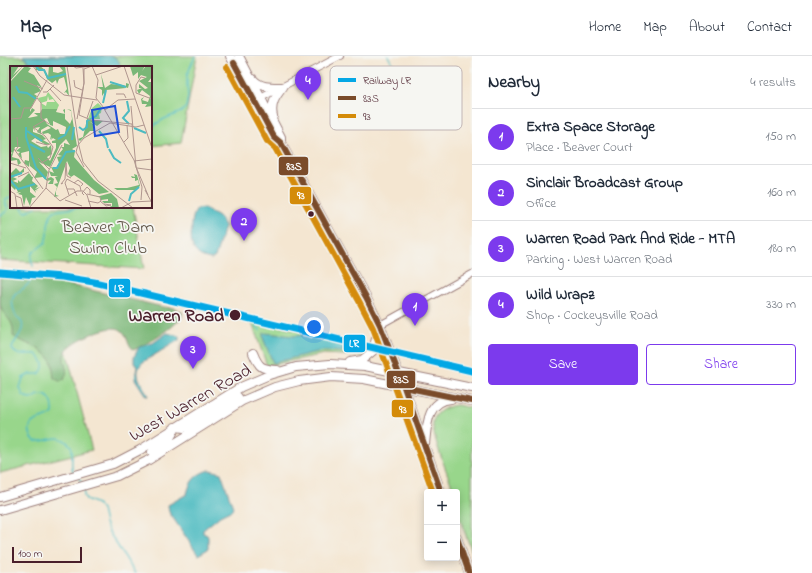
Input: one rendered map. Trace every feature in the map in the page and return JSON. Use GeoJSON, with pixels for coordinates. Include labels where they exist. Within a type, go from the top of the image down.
{"type":"FeatureCollection","features":[{"type":"Feature","properties":{"kind":"main road"},"geometry":{"type":"LineString","coordinates":[[230,56],[274,125],[281,137],[281,143]]}},
{"type":"Feature","properties":{"kind":"main road"},"geometry":{"type":"LineString","coordinates":[[239,56],[274,137],[281,143],[380,325],[399,373],[440,489]]}},
{"type":"Feature","properties":{"kind":"main road"},"geometry":{"type":"LineString","coordinates":[[247,72],[256,83],[268,87],[283,87]]}},
{"type":"Feature","properties":{"kind":"main road"},"geometry":{"type":"LineString","coordinates":[[274,125],[272,105],[276,96],[283,87]]}},
{"type":"Feature","properties":{"kind":"main road"},"geometry":{"type":"LineString","coordinates":[[344,364],[362,360],[373,351],[380,325]]}},
{"type":"Feature","properties":{"kind":"main road"},"geometry":{"type":"LineString","coordinates":[[253,353],[260,367],[267,370],[282,371]]}},
{"type":"Feature","properties":{"kind":"main road","name":"West Warren Road"},"geometry":{"type":"LineString","coordinates":[[0,497],[113,464],[128,457],[241,387],[282,371],[313,365],[344,364],[365,366],[472,388]]}},
{"type":"Feature","properties":{"kind":"main road","name":"West Warren Road"},"geometry":{"type":"LineString","coordinates":[[0,510],[103,481],[134,468],[242,401],[275,387],[315,378],[345,377],[376,381],[472,401]]}},
{"type":"Feature","properties":{"kind":"main road"},"geometry":{"type":"LineString","coordinates":[[103,481],[170,439],[174,435],[176,427],[184,428],[191,426],[241,396],[275,387]]}},
{"type":"Feature","properties":{"kind":"main road"},"geometry":{"type":"LineString","coordinates":[[425,447],[428,421],[433,409],[444,400],[458,398]]}},
{"type":"Feature","properties":{"kind":"main road"},"geometry":{"type":"LineString","coordinates":[[460,547],[469,573]]}},
{"type":"Feature","properties":{"kind":"street"},"geometry":{"type":"LineString","coordinates":[[258,100],[340,56]]}},
{"type":"Feature","properties":{"kind":"street"},"geometry":{"type":"LineString","coordinates":[[380,325],[472,274]]}},
{"type":"Feature","properties":{"kind":"green space","name":"Beaver Dam Swim Club"},"geometry":{"type":"Polygon","coordinates":[[[0,56],[20,56],[24,58],[23,56],[197,56],[181,143],[152,146],[152,66],[10,66],[10,208],[133,208],[144,269],[0,260],[0,56]]]}},
{"type":"Feature","properties":{"kind":"green space"},"geometry":{"type":"Polygon","coordinates":[[[0,276],[57,282],[163,307],[174,308],[182,312],[182,317],[164,333],[134,350],[123,332],[116,328],[101,330],[83,338],[70,347],[64,355],[66,374],[65,378],[61,382],[54,378],[52,363],[47,355],[13,336],[11,322],[0,305],[0,276]]]}},
{"type":"Feature","properties":{"kind":"green space"},"geometry":{"type":"Polygon","coordinates":[[[0,278],[48,281],[92,450],[0,473],[0,278]]]}},
{"type":"Feature","properties":{"kind":"green space"},"geometry":{"type":"Polygon","coordinates":[[[251,320],[369,347],[368,352],[362,356],[324,354],[267,366],[251,320]]]}},
{"type":"Feature","properties":{"kind":"green space"},"geometry":{"type":"Polygon","coordinates":[[[457,405],[472,408],[472,552],[460,519],[460,489],[453,489],[433,429],[434,419],[438,413],[449,407],[457,405]]]}},
{"type":"Feature","properties":{"kind":"water"},"geometry":{"type":"Polygon","coordinates":[[[23,56],[109,56],[116,58],[119,61],[120,66],[31,66],[31,64],[23,56]]]}},
{"type":"Feature","properties":{"kind":"water"},"geometry":{"type":"Polygon","coordinates":[[[204,208],[221,219],[225,226],[215,257],[212,259],[200,256],[194,249],[191,239],[192,222],[195,213],[197,209],[204,208]]]}},
{"type":"Feature","properties":{"kind":"water"},"geometry":{"type":"Polygon","coordinates":[[[167,333],[179,336],[179,340],[143,362],[138,371],[139,379],[148,396],[146,396],[135,379],[137,366],[134,362],[134,357],[139,347],[153,343],[167,333]]]}},
{"type":"Feature","properties":{"kind":"water"},"geometry":{"type":"Polygon","coordinates":[[[263,334],[293,336],[307,335],[343,344],[344,349],[342,352],[323,351],[273,363],[263,338],[263,334]]]}},
{"type":"Feature","properties":{"kind":"water"},"geometry":{"type":"Polygon","coordinates":[[[210,470],[221,473],[233,507],[232,510],[220,516],[203,530],[203,533],[208,537],[208,549],[198,555],[169,512],[168,505],[187,494],[192,481],[198,475],[210,470]]]}},
{"type":"Feature","properties":{"kind":"waterway"},"geometry":{"type":"LineString","coordinates":[[152,126],[164,119],[181,112],[186,107],[188,97],[187,75],[195,56]]}},
{"type":"Feature","properties":{"kind":"waterway"},"geometry":{"type":"LineString","coordinates":[[388,56],[394,66]]}},
{"type":"Feature","properties":{"kind":"waterway"},"geometry":{"type":"LineString","coordinates":[[0,215],[8,209],[5,202],[10,197]]}},
{"type":"Feature","properties":{"kind":"waterway"},"geometry":{"type":"LineString","coordinates":[[22,208],[24,211],[27,212],[34,208]]}},
{"type":"Feature","properties":{"kind":"waterway"},"geometry":{"type":"LineString","coordinates":[[33,266],[31,259],[32,253],[45,243],[51,215],[54,211],[76,208]]}},
{"type":"Feature","properties":{"kind":"waterway"},"geometry":{"type":"LineString","coordinates":[[32,278],[27,285],[14,295],[12,300],[14,312],[22,326],[22,330],[12,349],[17,354],[36,354],[43,363],[43,369],[39,374],[30,374],[23,378],[20,388],[23,395],[30,399],[38,395],[49,397],[53,406],[53,413],[48,417],[33,422],[30,426],[30,433],[35,441],[60,438],[70,445],[72,448],[72,470],[74,473]]}},
{"type":"Feature","properties":{"kind":"waterway"},"geometry":{"type":"LineString","coordinates":[[256,325],[260,330]]}},
{"type":"Feature","properties":{"kind":"waterway"},"geometry":{"type":"LineString","coordinates":[[78,477],[83,484]]}},
{"type":"Feature","properties":{"kind":"waterway"},"geometry":{"type":"LineString","coordinates":[[84,489],[84,496],[86,499],[97,504],[102,510],[109,532],[135,573]]}},
{"type":"Feature","properties":{"kind":"rail line","name":"LR"},"geometry":{"type":"LineString","coordinates":[[0,272],[62,277],[94,282],[472,371]]}},
{"type":"Feature","properties":{"kind":"transit line","name":"83S"},"geometry":{"type":"LineString","coordinates":[[234,63],[274,137],[281,143],[380,325],[404,387],[440,489]]}},
{"type":"Feature","properties":{"kind":"transit line","name":"93"},"geometry":{"type":"LineString","coordinates":[[227,67],[267,141],[275,148],[373,328],[432,489]]}},
{"type":"Feature","properties":{"kind":"transit line","name":"83S"},"geometry":{"type":"LineString","coordinates":[[404,387],[472,401]]}},
{"type":"Feature","properties":{"kind":"transit line","name":"83S"},"geometry":{"type":"LineString","coordinates":[[460,547],[469,573]]}},
{"type":"Feature","properties":{"kind":"place","name":"Wild Wrapz"},"geometry":{"type":"Point","coordinates":[308,100]}},
{"type":"Feature","properties":{"kind":"place","name":"Sinclair Broadcast Group"},"geometry":{"type":"Point","coordinates":[244,241]}},
{"type":"Feature","properties":{"kind":"place","name":"Warren Road"},"geometry":{"type":"Point","coordinates":[235,315]}},
{"type":"Feature","properties":{"kind":"place","name":"Extra Space Storage"},"geometry":{"type":"Point","coordinates":[415,326]}},
{"type":"Feature","properties":{"kind":"place","name":"Warren Road Park And Ride - MTA"},"geometry":{"type":"Point","coordinates":[193,369]}}]}
